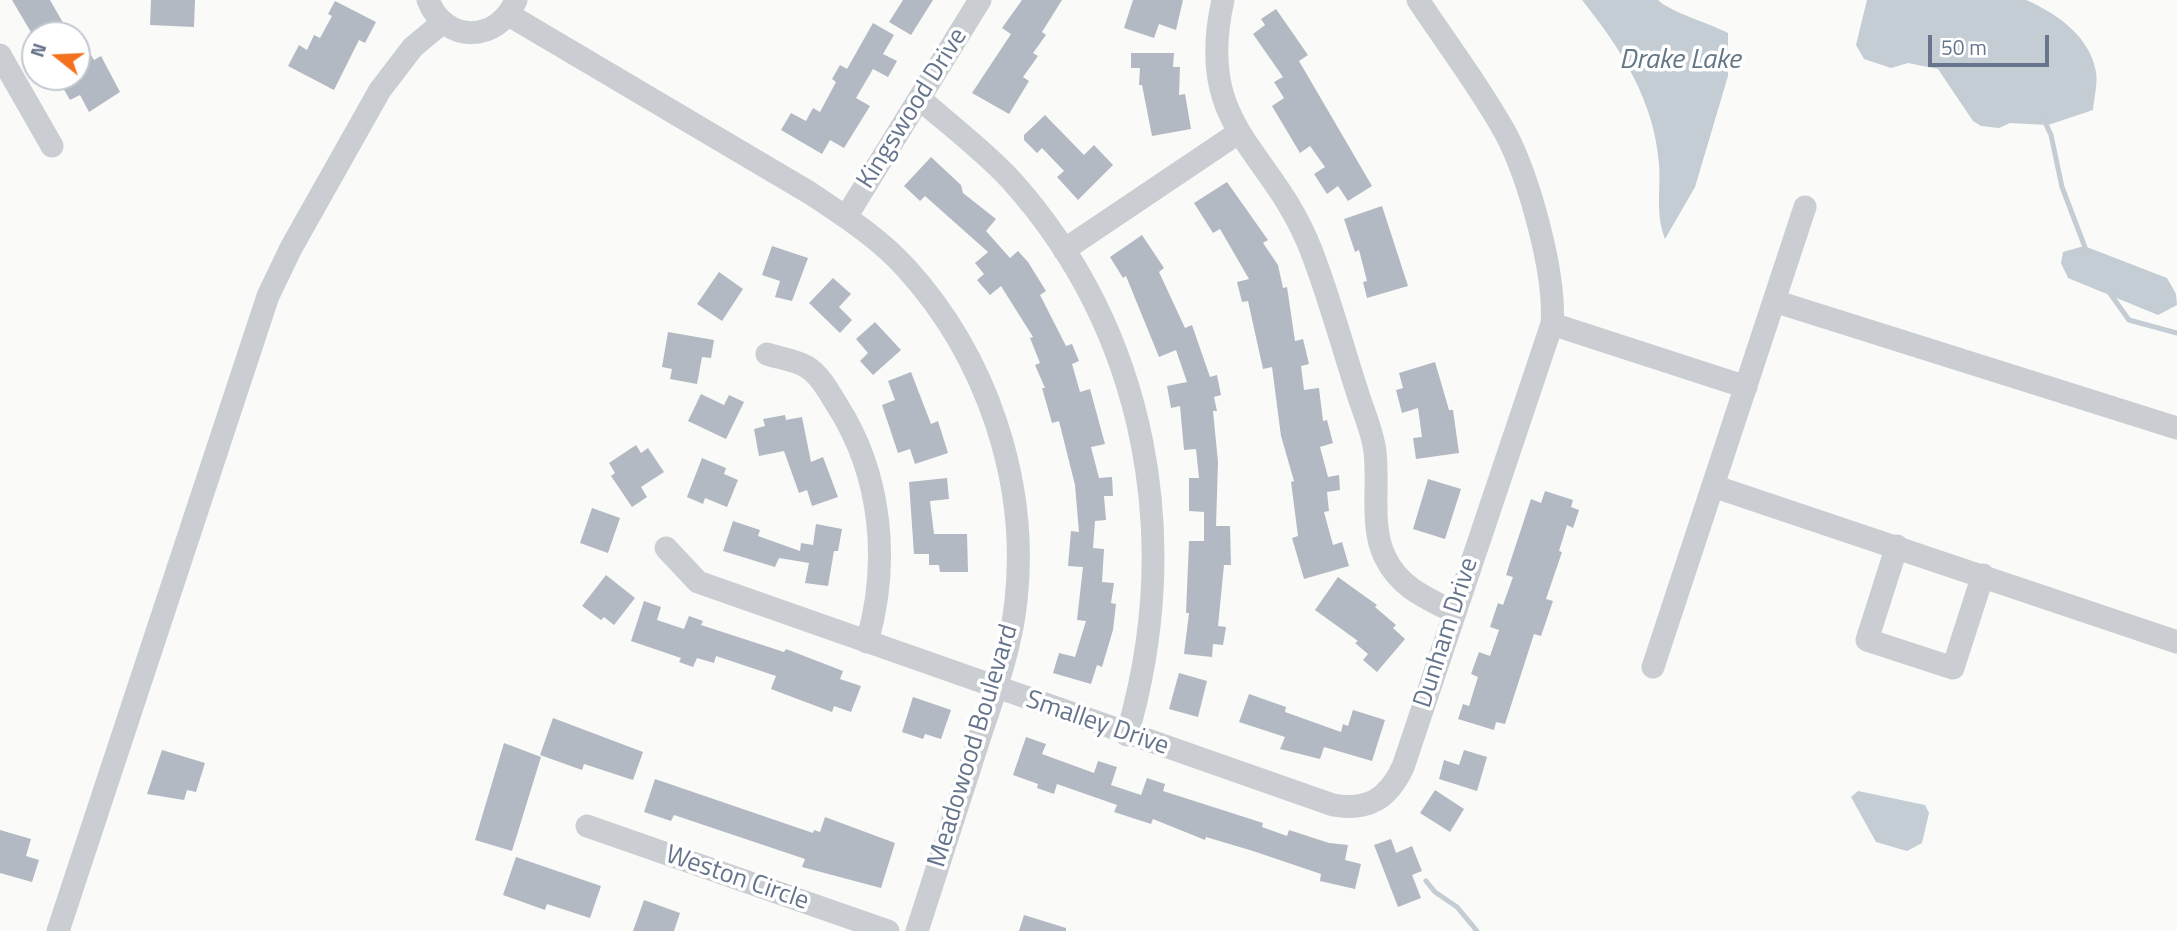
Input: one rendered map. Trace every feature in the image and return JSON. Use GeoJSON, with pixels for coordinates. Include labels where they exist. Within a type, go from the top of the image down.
{"type":"FeatureCollection","features":[{"type":"Feature","properties":{"kind":"street"},"geometry":{"type":"LineString","coordinates":[[428,0],[442,23],[455,31],[485,32],[512,7]]}},
{"type":"Feature","properties":{"kind":"street","name":"Kingswood Drive"},"geometry":{"type":"LineString","coordinates":[[846,217],[980,0]]}},
{"type":"Feature","properties":{"kind":"street"},"geometry":{"type":"LineString","coordinates":[[1223,0],[1215,57],[1226,107],[1238,133],[1290,210],[1311,249],[1375,448],[1379,538],[1384,556],[1408,587],[1454,612]]}},
{"type":"Feature","properties":{"kind":"street","name":"Dunham Drive"},"geometry":{"type":"LineString","coordinates":[[1383,797],[1402,767],[1552,324],[1554,302],[1547,258],[1520,167],[1506,134],[1418,0]]}},
{"type":"Feature","properties":{"kind":"street","name":"Meadowood Boulevard"},"geometry":{"type":"LineString","coordinates":[[512,7],[846,217],[906,268],[949,325],[979,380],[1008,461],[1018,534],[1016,602],[995,689],[917,931]]}},
{"type":"Feature","properties":{"kind":"street"},"geometry":{"type":"LineString","coordinates":[[58,931],[268,296],[291,248],[380,90],[413,47],[442,23]]}},
{"type":"Feature","properties":{"kind":"street"},"geometry":{"type":"LineString","coordinates":[[0,55],[52,146]]}},
{"type":"Feature","properties":{"kind":"street"},"geometry":{"type":"LineString","coordinates":[[920,99],[979,147],[1011,180],[1064,250],[1115,348],[1140,428],[1149,477],[1154,591],[1144,670],[1127,735]]}},
{"type":"Feature","properties":{"kind":"street"},"geometry":{"type":"LineString","coordinates":[[1064,250],[1238,133]]}},
{"type":"Feature","properties":{"kind":"street"},"geometry":{"type":"LineString","coordinates":[[1653,667],[1805,207]]}},
{"type":"Feature","properties":{"kind":"street"},"geometry":{"type":"LineString","coordinates":[[1774,301],[2177,428]]}},
{"type":"Feature","properties":{"kind":"street"},"geometry":{"type":"LineString","coordinates":[[1552,324],[1746,387]]}},
{"type":"Feature","properties":{"kind":"street"},"geometry":{"type":"LineString","coordinates":[[766,354],[807,367],[825,385],[859,446],[876,506],[881,550],[879,584],[867,642]]}},
{"type":"Feature","properties":{"kind":"street"},"geometry":{"type":"LineString","coordinates":[[1713,486],[2177,642]]}},
{"type":"Feature","properties":{"kind":"street"},"geometry":{"type":"LineString","coordinates":[[1897,546],[1867,640],[1953,668],[1983,575]]}},
{"type":"Feature","properties":{"kind":"street","name":"Smalley Drive"},"geometry":{"type":"LineString","coordinates":[[666,548],[698,582],[1127,735],[1333,805],[1353,809],[1383,797]]}},
{"type":"Feature","properties":{"kind":"street","name":"Weston Circle"},"geometry":{"type":"LineString","coordinates":[[587,825],[888,931]]}},
{"type":"Feature","properties":{"kind":"water","name":"Drake Lake"},"geometry":{"type":"Polygon","coordinates":[[[1582,0],[1658,0],[1671,9],[1728,33],[1728,76],[1695,187],[1665,239],[1659,211],[1656,141],[1643,97],[1610,37],[1582,0]]]}},
{"type":"Feature","properties":{"kind":"water"},"geometry":{"type":"Polygon","coordinates":[[[1867,0],[2026,0],[2037,5],[2070,27],[2087,47],[2096,76],[2093,110],[2048,125],[2010,123],[1999,128],[1981,126],[1973,121],[1938,69],[1908,63],[1891,68],[1864,59],[1856,45],[1867,0]]]}},
{"type":"Feature","properties":{"kind":"water"},"geometry":{"type":"Polygon","coordinates":[[[2084,246],[2167,278],[2176,294],[2177,305],[2158,315],[2068,278],[2061,263],[2063,252],[2084,246]]]}},
{"type":"Feature","properties":{"kind":"water"},"geometry":{"type":"Polygon","coordinates":[[[1858,791],[1925,805],[1929,813],[1922,843],[1907,851],[1876,842],[1851,797],[1858,791]]]}},
{"type":"Feature","properties":{"kind":"building"},"geometry":{"type":"Polygon","coordinates":[[[12,0],[50,0],[62,21],[24,21],[12,0]]]}},
{"type":"Feature","properties":{"kind":"building"},"geometry":{"type":"Polygon","coordinates":[[[151,0],[195,0],[194,27],[150,25],[151,0]]]}},
{"type":"Feature","properties":{"kind":"building"},"geometry":{"type":"Polygon","coordinates":[[[903,0],[933,0],[911,35],[889,22],[903,0]]]}},
{"type":"Feature","properties":{"kind":"building"},"geometry":{"type":"Polygon","coordinates":[[[1022,0],[1062,0],[1042,32],[1046,35],[1033,53],[1038,56],[1023,77],[1029,81],[1009,114],[972,93],[1011,34],[1002,28],[1022,0]]]}},
{"type":"Feature","properties":{"kind":"building"},"geometry":{"type":"Polygon","coordinates":[[[1133,0],[1183,0],[1176,30],[1159,24],[1154,38],[1124,28],[1133,0]]]}},
{"type":"Feature","properties":{"kind":"building"},"geometry":{"type":"Polygon","coordinates":[[[335,1],[376,22],[365,43],[359,40],[334,90],[288,66],[299,45],[307,50],[314,35],[320,38],[332,16],[328,14],[335,1]]]}},
{"type":"Feature","properties":{"kind":"building"},"geometry":{"type":"Polygon","coordinates":[[[1276,9],[1308,55],[1299,61],[1372,186],[1348,201],[1338,186],[1327,194],[1314,174],[1325,167],[1310,146],[1300,153],[1272,106],[1284,98],[1274,82],[1283,77],[1253,34],[1265,25],[1261,19],[1276,9]]]}},
{"type":"Feature","properties":{"kind":"building"},"geometry":{"type":"Polygon","coordinates":[[[873,23],[894,35],[883,54],[897,61],[888,77],[873,69],[856,98],[870,106],[844,148],[830,140],[822,154],[781,130],[791,113],[806,121],[813,108],[820,112],[836,82],[832,79],[840,65],[847,69],[873,23]]]}},
{"type":"Feature","properties":{"kind":"building"},"geometry":{"type":"Polygon","coordinates":[[[1131,53],[1174,53],[1173,67],[1180,67],[1179,95],[1185,94],[1191,129],[1152,136],[1142,85],[1139,85],[1140,68],[1131,68],[1131,53]]]}},
{"type":"Feature","properties":{"kind":"building"},"geometry":{"type":"Polygon","coordinates":[[[91,55],[94,60],[101,56],[120,92],[89,112],[80,95],[70,100],[65,91],[91,91],[91,55]]]}},
{"type":"Feature","properties":{"kind":"building"},"geometry":{"type":"Polygon","coordinates":[[[1045,115],[1084,155],[1094,145],[1113,165],[1078,200],[1057,177],[1064,171],[1042,148],[1037,153],[1024,140],[1024,135],[1045,115]]]}},
{"type":"Feature","properties":{"kind":"building"},"geometry":{"type":"Polygon","coordinates":[[[931,157],[961,185],[963,193],[996,219],[986,231],[1010,258],[1018,251],[1028,262],[1046,291],[1040,295],[1066,346],[1072,344],[1079,361],[1072,364],[1080,392],[1090,389],[1105,444],[1091,447],[1099,478],[1112,477],[1113,496],[1104,496],[1106,520],[1095,521],[1093,548],[1104,549],[1102,582],[1114,583],[1111,603],[1116,604],[1113,630],[1102,667],[1097,665],[1091,684],[1053,673],[1059,653],[1075,657],[1086,621],[1077,620],[1083,567],[1068,566],[1071,531],[1079,532],[1075,485],[1059,421],[1052,423],[1042,388],[1045,388],[1035,365],[1040,363],[1030,338],[1033,337],[1001,286],[990,295],[977,280],[984,274],[975,263],[988,252],[925,196],[920,201],[904,186],[931,157]]]}},
{"type":"Feature","properties":{"kind":"building"},"geometry":{"type":"Polygon","coordinates":[[[1227,182],[1268,240],[1263,243],[1278,265],[1283,288],[1287,287],[1295,341],[1303,339],[1309,364],[1301,366],[1304,390],[1319,388],[1323,421],[1327,420],[1333,443],[1320,447],[1328,477],[1339,475],[1340,490],[1327,492],[1329,511],[1324,512],[1333,545],[1342,542],[1349,566],[1304,579],[1292,538],[1298,536],[1291,482],[1294,481],[1281,436],[1272,367],[1263,369],[1248,301],[1242,302],[1237,282],[1249,279],[1220,229],[1213,233],[1194,203],[1227,182]]]}},
{"type":"Feature","properties":{"kind":"building"},"geometry":{"type":"Polygon","coordinates":[[[1382,206],[1408,286],[1367,298],[1363,282],[1367,281],[1359,250],[1355,252],[1344,219],[1382,206]]]}},
{"type":"Feature","properties":{"kind":"building"},"geometry":{"type":"Polygon","coordinates":[[[1142,235],[1164,268],[1159,272],[1185,328],[1192,325],[1210,377],[1217,375],[1221,395],[1214,397],[1217,411],[1213,411],[1218,462],[1216,526],[1230,526],[1231,565],[1224,565],[1218,626],[1226,627],[1223,645],[1213,644],[1212,657],[1184,654],[1189,613],[1186,613],[1189,541],[1204,541],[1204,512],[1189,511],[1189,478],[1199,478],[1196,449],[1184,450],[1180,406],[1171,408],[1167,386],[1187,382],[1176,350],[1159,357],[1126,276],[1123,278],[1110,257],[1142,235]]]}},
{"type":"Feature","properties":{"kind":"building"},"geometry":{"type":"Polygon","coordinates":[[[772,246],[808,258],[792,301],[775,297],[780,281],[762,275],[772,246]]]}},
{"type":"Feature","properties":{"kind":"building"},"geometry":{"type":"Polygon","coordinates":[[[719,272],[743,289],[722,321],[697,304],[719,272]]]}},
{"type":"Feature","properties":{"kind":"building"},"geometry":{"type":"Polygon","coordinates":[[[833,278],[851,294],[839,307],[852,320],[840,333],[809,303],[833,278]]]}},
{"type":"Feature","properties":{"kind":"building"},"geometry":{"type":"Polygon","coordinates":[[[875,322],[901,350],[873,375],[860,361],[868,353],[856,339],[875,322]]]}},
{"type":"Feature","properties":{"kind":"building"},"geometry":{"type":"Polygon","coordinates":[[[668,332],[714,340],[711,358],[702,357],[697,384],[670,379],[672,369],[662,367],[668,332]]]}},
{"type":"Feature","properties":{"kind":"building"},"geometry":{"type":"Polygon","coordinates":[[[1435,362],[1449,410],[1453,410],[1459,453],[1416,459],[1413,438],[1422,437],[1418,408],[1402,413],[1396,390],[1403,388],[1399,373],[1435,362]]]}},
{"type":"Feature","properties":{"kind":"building"},"geometry":{"type":"Polygon","coordinates":[[[911,372],[931,424],[938,421],[948,453],[915,464],[910,449],[898,453],[882,405],[895,400],[888,381],[911,372]]]}},
{"type":"Feature","properties":{"kind":"building"},"geometry":{"type":"Polygon","coordinates":[[[701,394],[724,405],[729,395],[744,402],[726,439],[688,421],[701,394]]]}},
{"type":"Feature","properties":{"kind":"building"},"geometry":{"type":"Polygon","coordinates":[[[785,415],[786,420],[802,417],[811,462],[823,457],[838,497],[812,506],[807,490],[799,493],[784,451],[759,456],[754,429],[765,426],[763,419],[785,415]]]}},
{"type":"Feature","properties":{"kind":"building"},"geometry":{"type":"Polygon","coordinates":[[[636,445],[641,453],[648,448],[664,472],[641,487],[647,497],[632,507],[611,476],[615,473],[609,463],[636,445]]]}},
{"type":"Feature","properties":{"kind":"building"},"geometry":{"type":"Polygon","coordinates":[[[702,458],[726,468],[724,474],[738,480],[727,507],[705,498],[703,504],[687,497],[702,458]]]}},
{"type":"Feature","properties":{"kind":"building"},"geometry":{"type":"Polygon","coordinates":[[[947,478],[949,499],[930,501],[934,534],[967,534],[968,572],[940,572],[939,565],[929,565],[929,554],[914,554],[909,482],[947,478]]]}},
{"type":"Feature","properties":{"kind":"building"},"geometry":{"type":"Polygon","coordinates":[[[1428,479],[1461,489],[1445,539],[1413,529],[1428,479]]]}},
{"type":"Feature","properties":{"kind":"building"},"geometry":{"type":"Polygon","coordinates":[[[1545,491],[1573,500],[1571,507],[1579,510],[1573,528],[1567,525],[1559,551],[1562,552],[1546,599],[1553,601],[1541,636],[1534,634],[1505,724],[1496,722],[1494,730],[1458,719],[1463,704],[1469,706],[1478,677],[1471,674],[1479,652],[1490,656],[1499,630],[1490,627],[1498,603],[1503,605],[1513,577],[1506,575],[1531,499],[1541,503],[1545,491]]]}},
{"type":"Feature","properties":{"kind":"building"},"geometry":{"type":"Polygon","coordinates":[[[592,508],[620,518],[608,553],[580,543],[592,508]]]}},
{"type":"Feature","properties":{"kind":"building"},"geometry":{"type":"Polygon","coordinates":[[[733,521],[760,530],[758,536],[800,551],[801,543],[813,545],[816,524],[842,529],[838,551],[834,551],[828,586],[805,583],[809,563],[779,558],[775,567],[723,551],[733,521]]]}},
{"type":"Feature","properties":{"kind":"building"},"geometry":{"type":"Polygon","coordinates":[[[606,575],[635,598],[614,625],[604,617],[601,620],[582,606],[606,575]]]}},
{"type":"Feature","properties":{"kind":"building"},"geometry":{"type":"Polygon","coordinates":[[[1338,577],[1377,605],[1375,607],[1396,625],[1393,628],[1405,639],[1377,672],[1363,660],[1368,654],[1355,643],[1358,641],[1315,610],[1338,577]]]}},
{"type":"Feature","properties":{"kind":"building"},"geometry":{"type":"Polygon","coordinates":[[[644,601],[661,607],[657,620],[684,629],[689,616],[703,621],[701,625],[784,652],[786,649],[843,671],[840,679],[861,686],[851,712],[834,706],[832,712],[771,689],[776,676],[716,656],[714,663],[697,658],[693,667],[679,662],[681,658],[631,641],[644,601]]]}},
{"type":"Feature","properties":{"kind":"building"},"geometry":{"type":"Polygon","coordinates":[[[1179,673],[1207,681],[1198,717],[1169,709],[1179,673]]]}},
{"type":"Feature","properties":{"kind":"building"},"geometry":{"type":"Polygon","coordinates":[[[1249,694],[1286,707],[1285,712],[1341,732],[1343,724],[1348,726],[1353,710],[1385,720],[1372,761],[1324,747],[1320,759],[1280,749],[1285,737],[1239,722],[1249,694]]]}},
{"type":"Feature","properties":{"kind":"building"},"geometry":{"type":"Polygon","coordinates":[[[913,697],[951,710],[941,739],[925,734],[923,739],[902,732],[913,697]]]}},
{"type":"Feature","properties":{"kind":"building"},"geometry":{"type":"Polygon","coordinates":[[[553,718],[643,752],[633,780],[584,764],[582,770],[540,755],[553,718]]]}},
{"type":"Feature","properties":{"kind":"building"},"geometry":{"type":"Polygon","coordinates":[[[1026,737],[1046,744],[1042,754],[1094,773],[1098,761],[1117,767],[1111,785],[1141,795],[1147,778],[1165,784],[1163,791],[1263,823],[1262,827],[1287,836],[1289,830],[1329,843],[1348,845],[1345,860],[1361,864],[1355,889],[1320,881],[1321,874],[1206,837],[1205,840],[1153,819],[1151,824],[1114,812],[1117,805],[1057,784],[1054,794],[1037,788],[1038,784],[1013,775],[1026,737]]]}},
{"type":"Feature","properties":{"kind":"building"},"geometry":{"type":"Polygon","coordinates":[[[504,743],[541,757],[512,851],[475,840],[504,743]]]}},
{"type":"Feature","properties":{"kind":"building"},"geometry":{"type":"Polygon","coordinates":[[[162,750],[205,763],[196,792],[187,790],[184,800],[147,794],[162,750]]]}},
{"type":"Feature","properties":{"kind":"building"},"geometry":{"type":"Polygon","coordinates":[[[1464,750],[1487,757],[1477,791],[1439,779],[1444,760],[1459,765],[1464,750]]]}},
{"type":"Feature","properties":{"kind":"building"},"geometry":{"type":"Polygon","coordinates":[[[655,779],[813,833],[814,830],[820,832],[825,817],[895,843],[881,888],[802,867],[805,859],[674,815],[671,821],[644,812],[655,779]]]}},
{"type":"Feature","properties":{"kind":"building"},"geometry":{"type":"Polygon","coordinates":[[[1435,790],[1464,809],[1450,832],[1420,813],[1435,790]]]}},
{"type":"Feature","properties":{"kind":"building"},"geometry":{"type":"Polygon","coordinates":[[[0,830],[31,839],[26,856],[39,860],[32,882],[0,873],[0,830]]]}},
{"type":"Feature","properties":{"kind":"building"},"geometry":{"type":"Polygon","coordinates":[[[1391,839],[1396,853],[1412,846],[1422,871],[1412,875],[1421,898],[1398,907],[1374,845],[1391,839]]]}},
{"type":"Feature","properties":{"kind":"building"},"geometry":{"type":"Polygon","coordinates":[[[516,857],[601,886],[590,918],[547,904],[545,910],[503,895],[516,857]]]}},
{"type":"Feature","properties":{"kind":"building"},"geometry":{"type":"Polygon","coordinates":[[[644,900],[680,913],[674,931],[633,931],[644,900]]]}},
{"type":"Feature","properties":{"kind":"building"},"geometry":{"type":"Polygon","coordinates":[[[1024,915],[1066,928],[1066,931],[1019,931],[1024,915]]]}},
{"type":"Feature","properties":{"kind":"waterway"},"geometry":{"type":"LineString","coordinates":[[2044,120],[2051,135],[2062,187],[2086,250]]}},
{"type":"Feature","properties":{"kind":"waterway"},"geometry":{"type":"LineString","coordinates":[[2109,292],[2129,320],[2177,333]]}},
{"type":"Feature","properties":{"kind":"waterway"},"geometry":{"type":"LineString","coordinates":[[1426,881],[1435,892],[1457,907],[1477,931]]}}]}
